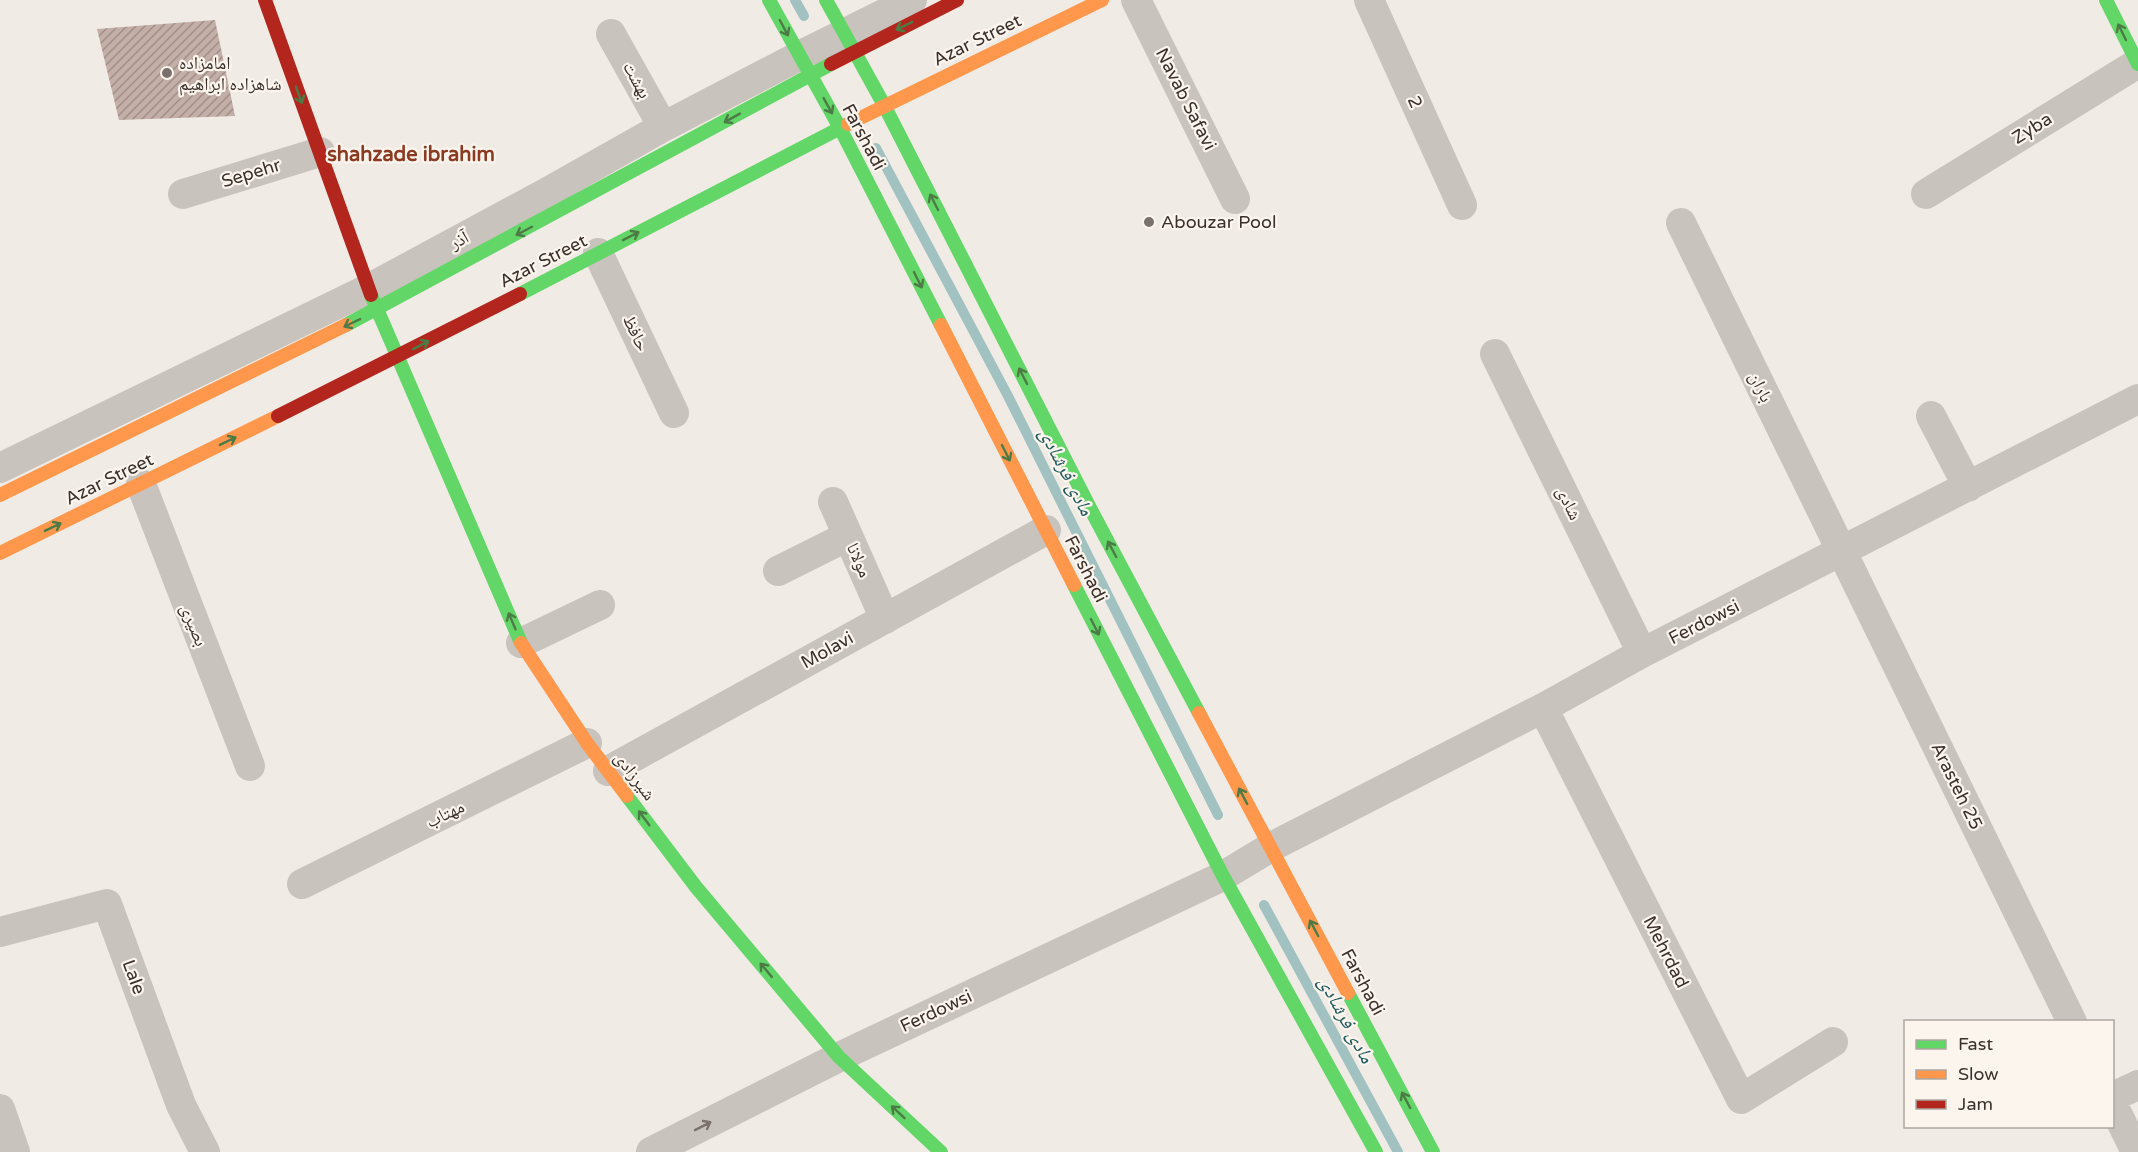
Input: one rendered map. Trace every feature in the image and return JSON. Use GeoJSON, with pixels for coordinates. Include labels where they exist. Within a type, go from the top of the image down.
{"type":"FeatureCollection","features":[{"type":"Feature","properties":{"kind":"street","name":"شیرزادی"},"geometry":{"type":"LineString","coordinates":[[265,0],[372,299],[521,643],[587,743],[696,887],[839,1057],[941,1152]]}},
{"type":"Feature","properties":{"kind":"street","name":"Farshadi"},"geometry":{"type":"LineString","coordinates":[[769,0],[840,128],[1223,876],[1376,1152]]}},
{"type":"Feature","properties":{"kind":"street","name":"Farshadi"},"geometry":{"type":"LineString","coordinates":[[826,0],[884,105],[1090,508],[1433,1152]]}},
{"type":"Feature","properties":{"kind":"street","name":"آذر"},"geometry":{"type":"LineString","coordinates":[[0,468],[372,299],[552,203],[663,127],[805,65],[850,42],[912,0]]}},
{"type":"Feature","properties":{"kind":"street"},"geometry":{"type":"LineString","coordinates":[[850,42],[957,0]]}},
{"type":"Feature","properties":{"kind":"street","name":"Azar Street"},"geometry":{"type":"LineString","coordinates":[[0,553],[398,357],[884,105],[1102,0]]}},
{"type":"Feature","properties":{"kind":"street","name":"Navab Safavi"},"geometry":{"type":"LineString","coordinates":[[1136,0],[1235,199]]}},
{"type":"Feature","properties":{"kind":"street","name":"2"},"geometry":{"type":"LineString","coordinates":[[1369,0],[1462,205]]}},
{"type":"Feature","properties":{"kind":"street"},"geometry":{"type":"LineString","coordinates":[[2106,0],[2138,63]]}},
{"type":"Feature","properties":{"kind":"street","name":"بهشت"},"geometry":{"type":"LineString","coordinates":[[611,34],[663,127]]}},
{"type":"Feature","properties":{"kind":"street","name":"Zyba"},"geometry":{"type":"LineString","coordinates":[[1926,194],[2138,63]]}},
{"type":"Feature","properties":{"kind":"street","name":"Azar Street"},"geometry":{"type":"LineString","coordinates":[[552,203],[805,65]]}},
{"type":"Feature","properties":{"kind":"street","name":"Sepehr"},"geometry":{"type":"LineString","coordinates":[[183,194],[320,152]]}},
{"type":"Feature","properties":{"kind":"street","name":"باران"},"geometry":{"type":"LineString","coordinates":[[1681,223],[1841,550]]}},
{"type":"Feature","properties":{"kind":"street","name":"حافظ"},"geometry":{"type":"LineString","coordinates":[[598,253],[674,413]]}},
{"type":"Feature","properties":{"kind":"street","name":"Azar Street"},"geometry":{"type":"LineString","coordinates":[[0,495],[372,299]]}},
{"type":"Feature","properties":{"kind":"street","name":"شادی"},"geometry":{"type":"LineString","coordinates":[[1495,354],[1642,653]]}},
{"type":"Feature","properties":{"kind":"street","name":"Ferdowsi"},"geometry":{"type":"LineString","coordinates":[[651,1152],[839,1057],[1223,876],[1271,847],[1543,708],[1642,653],[2138,399]]}},
{"type":"Feature","properties":{"kind":"street"},"geometry":{"type":"LineString","coordinates":[[1931,416],[1968,487]]}},
{"type":"Feature","properties":{"kind":"street","name":"بصیری"},"geometry":{"type":"LineString","coordinates":[[141,484],[250,766]]}},
{"type":"Feature","properties":{"kind":"street","name":"مولانا"},"geometry":{"type":"LineString","coordinates":[[832,502],[885,619]]}},
{"type":"Feature","properties":{"kind":"street","name":"Molavi"},"geometry":{"type":"LineString","coordinates":[[608,771],[1046,530]]}},
{"type":"Feature","properties":{"kind":"street"},"geometry":{"type":"LineString","coordinates":[[778,571],[848,536]]}},
{"type":"Feature","properties":{"kind":"street","name":"Arasteh 25"},"geometry":{"type":"LineString","coordinates":[[1841,550],[2071,1020]]}},
{"type":"Feature","properties":{"kind":"street"},"geometry":{"type":"LineString","coordinates":[[521,643],[600,604]]}},
{"type":"Feature","properties":{"kind":"street","name":"Mehrdad"},"geometry":{"type":"LineString","coordinates":[[1543,708],[1741,1099],[1833,1042]]}},
{"type":"Feature","properties":{"kind":"street","name":"مهتاب"},"geometry":{"type":"LineString","coordinates":[[302,884],[587,743]]}},
{"type":"Feature","properties":{"kind":"street","name":"Lale"},"geometry":{"type":"LineString","coordinates":[[0,932],[107,904],[181,1105],[205,1152]]}},
{"type":"Feature","properties":{"kind":"street"},"geometry":{"type":"LineString","coordinates":[[2114,1096],[2138,1085]]}},
{"type":"Feature","properties":{"kind":"street"},"geometry":{"type":"LineString","coordinates":[[2114,1107],[2136,1152]]}},
{"type":"Feature","properties":{"kind":"street"},"geometry":{"type":"LineString","coordinates":[[0,1109],[15,1152]]}},
{"type":"Feature","properties":{"kind":"building","name":"امامزاده شاهزاده ابراهیم"},"geometry":{"type":"Polygon","coordinates":[[[215,20],[235,116],[119,120],[97,29],[215,20]]]}},
{"type":"Feature","properties":{"kind":"waterway","name":"مادی فرشادی"},"geometry":{"type":"LineString","coordinates":[[795,0],[804,16]]}},
{"type":"Feature","properties":{"kind":"waterway","name":"مادی فرشادی"},"geometry":{"type":"LineString","coordinates":[[876,148],[1008,396],[1218,815]]}},
{"type":"Feature","properties":{"kind":"waterway","name":"مادی فرشادی"},"geometry":{"type":"LineString","coordinates":[[1264,905],[1398,1152]]}},
{"type":"Feature","properties":{"kind":"traffic: fast"},"geometry":{"type":"LineString","coordinates":[[769,0],[840,128],[941,325]]}},
{"type":"Feature","properties":{"kind":"traffic: fast"},"geometry":{"type":"LineString","coordinates":[[826,0],[884,105],[1090,508],[1199,713]]}},
{"type":"Feature","properties":{"kind":"traffic: fast"},"geometry":{"type":"LineString","coordinates":[[2106,0],[2138,64]]}},
{"type":"Feature","properties":{"kind":"traffic: fast"},"geometry":{"type":"LineString","coordinates":[[346,325],[831,64]]}},
{"type":"Feature","properties":{"kind":"traffic: fast"},"geometry":{"type":"LineString","coordinates":[[520,294],[848,124]]}},
{"type":"Feature","properties":{"kind":"traffic: fast"},"geometry":{"type":"LineString","coordinates":[[371,295],[521,643]]}},
{"type":"Feature","properties":{"kind":"traffic: fast"},"geometry":{"type":"LineString","coordinates":[[1074,585],[1223,876],[1376,1152]]}},
{"type":"Feature","properties":{"kind":"traffic: fast"},"geometry":{"type":"LineString","coordinates":[[627,796],[696,887],[839,1057],[941,1152]]}},
{"type":"Feature","properties":{"kind":"traffic: fast"},"geometry":{"type":"LineString","coordinates":[[1348,993],[1433,1152]]}},
{"type":"Feature","properties":{"kind":"traffic: slow"},"geometry":{"type":"LineString","coordinates":[[848,124],[1102,0]]}},
{"type":"Feature","properties":{"kind":"traffic: slow"},"geometry":{"type":"LineString","coordinates":[[0,495],[346,325]]}},
{"type":"Feature","properties":{"kind":"traffic: slow"},"geometry":{"type":"LineString","coordinates":[[941,325],[1074,585]]}},
{"type":"Feature","properties":{"kind":"traffic: slow"},"geometry":{"type":"LineString","coordinates":[[0,553],[278,416]]}},
{"type":"Feature","properties":{"kind":"traffic: slow"},"geometry":{"type":"LineString","coordinates":[[521,643],[587,743],[627,796]]}},
{"type":"Feature","properties":{"kind":"traffic: slow"},"geometry":{"type":"LineString","coordinates":[[1199,713],[1348,993]]}},
{"type":"Feature","properties":{"kind":"traffic: jam"},"geometry":{"type":"LineString","coordinates":[[265,0],[371,295]]}},
{"type":"Feature","properties":{"kind":"traffic: jam"},"geometry":{"type":"LineString","coordinates":[[831,64],[957,0]]}},
{"type":"Feature","properties":{"kind":"traffic: jam"},"geometry":{"type":"LineString","coordinates":[[278,416],[520,294]]}},
{"type":"Feature","properties":{"kind":"place","name":"امامزاده شاهزاده ابراهیم"},"geometry":{"type":"Point","coordinates":[167,73]}},
{"type":"Feature","properties":{"kind":"place","name":"Abouzar Pool"},"geometry":{"type":"Point","coordinates":[1149,222]}},
{"type":"Feature","properties":{"kind":"district","name":"shahzade ibrahim"},"geometry":{"type":"Point","coordinates":[411,155]}}]}
